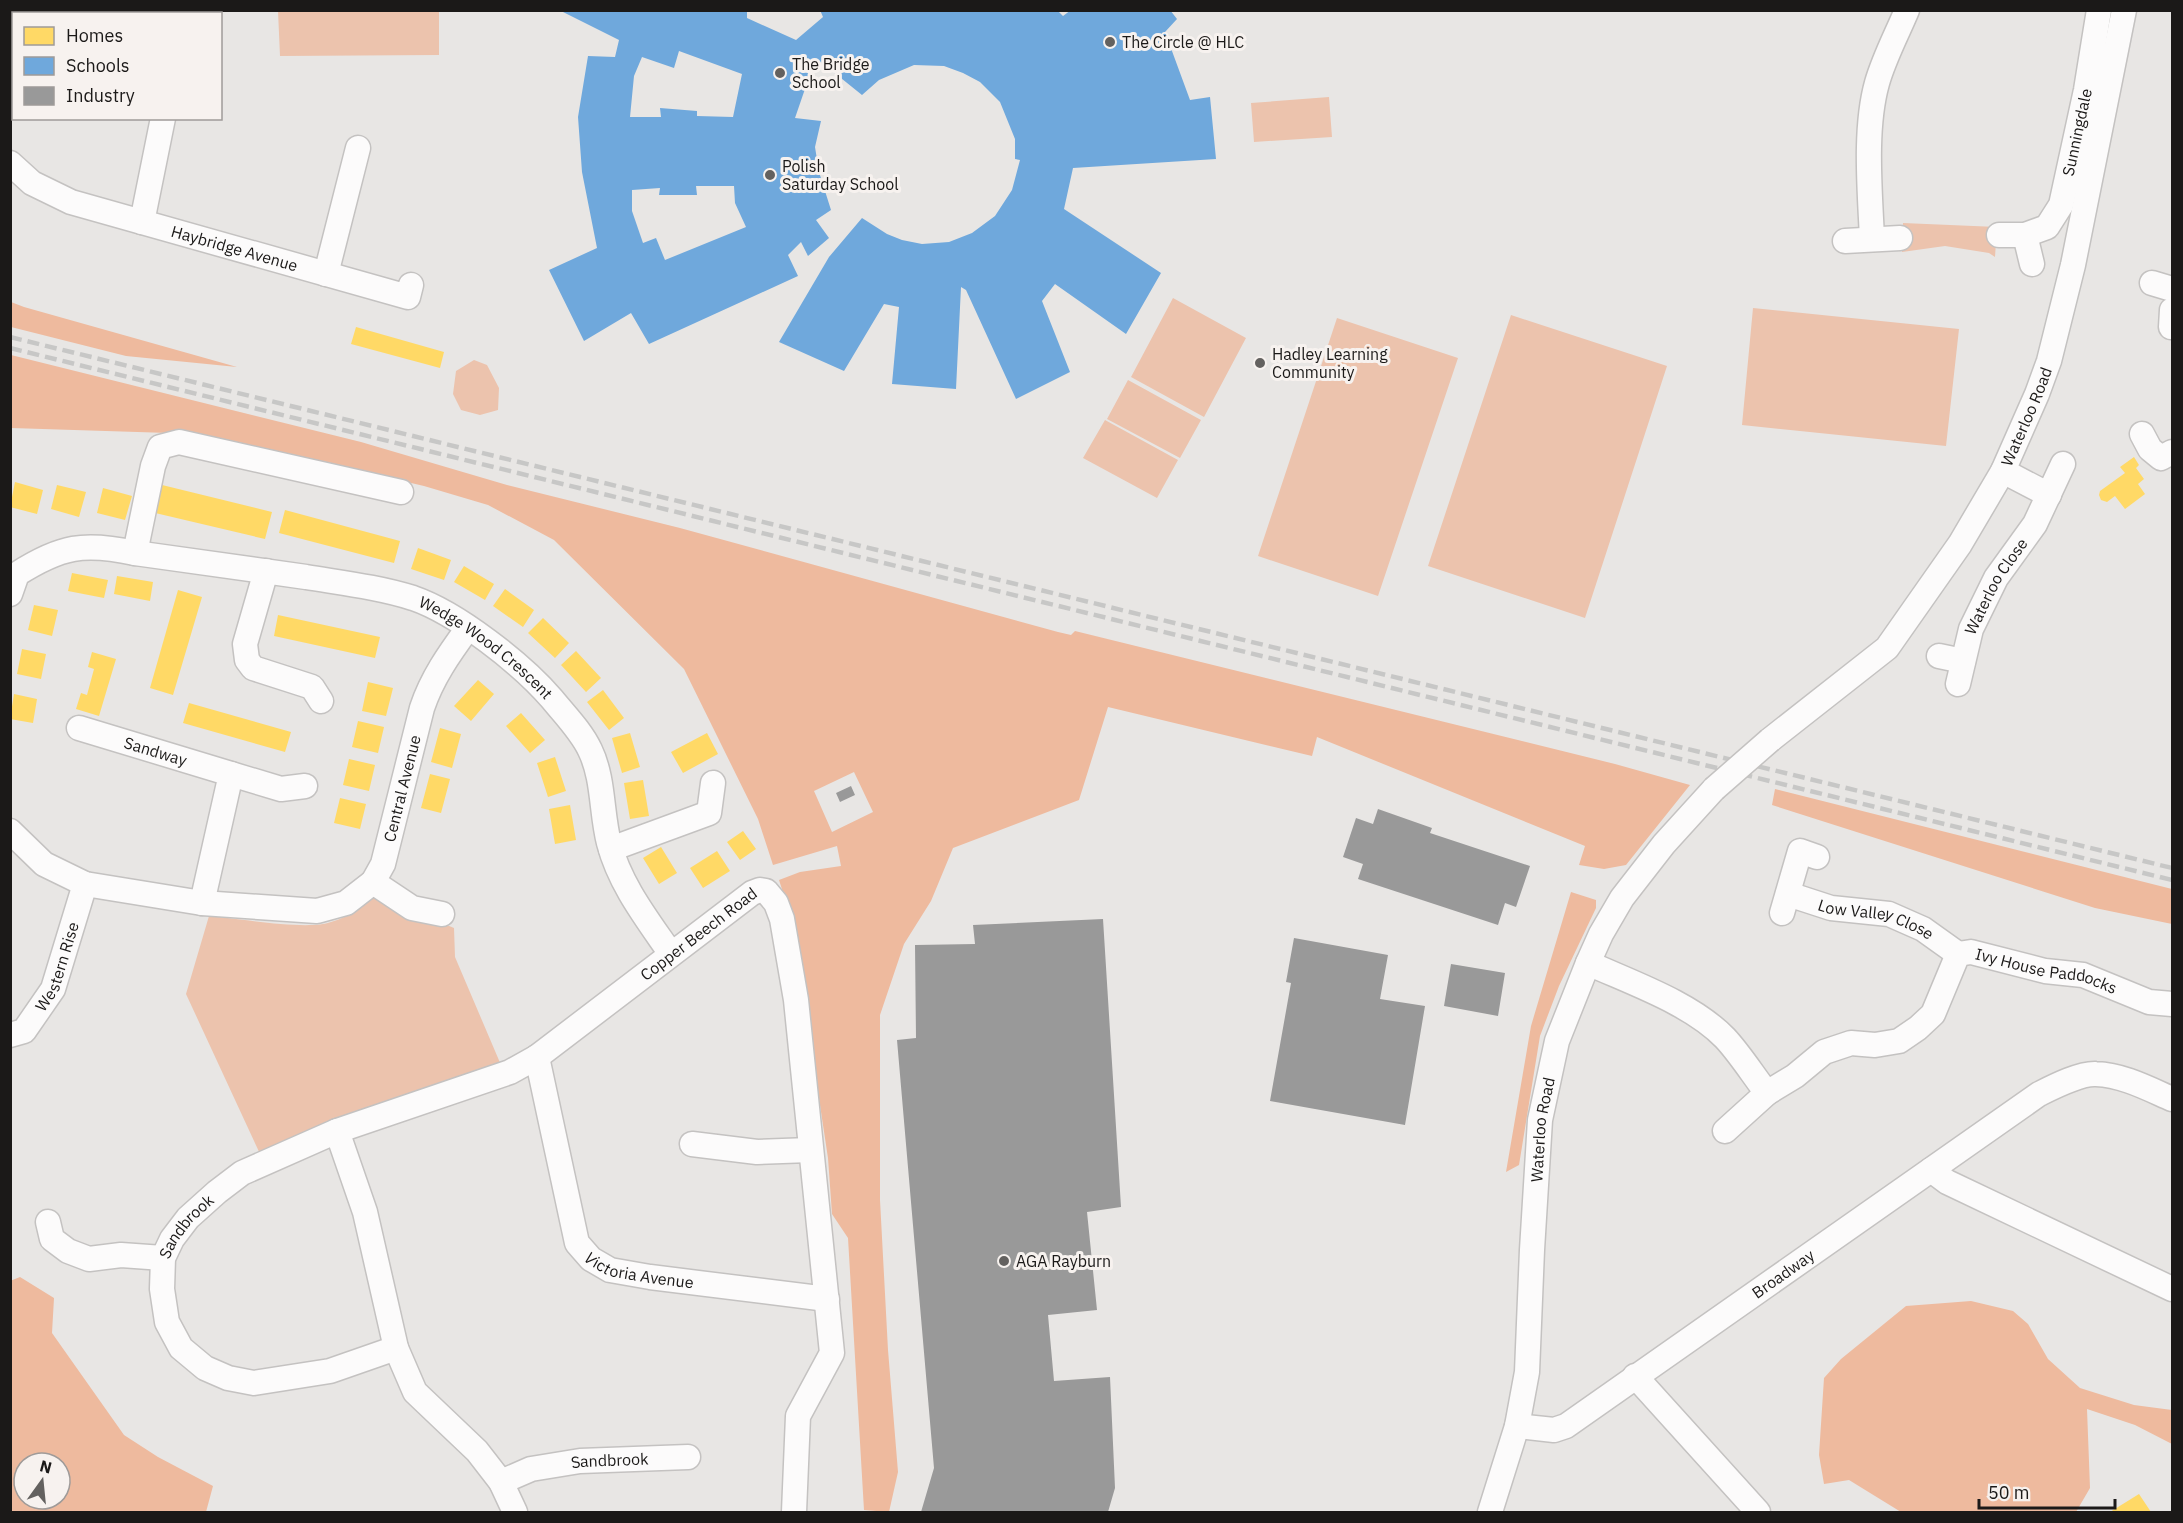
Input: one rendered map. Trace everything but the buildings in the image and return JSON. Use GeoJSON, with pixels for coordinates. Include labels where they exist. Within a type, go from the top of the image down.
{"type":"FeatureCollection","features":[{"type":"Feature","properties":{"kind":"street"},"geometry":{"type":"LineString","coordinates":[[1872,239],[1871,119],[1877,83],[1907,10]]}},
{"type":"Feature","properties":{"kind":"street","name":"Sunningdale"},"geometry":{"type":"LineString","coordinates":[[1999,235],[2025,235],[2047,227],[2061,205],[2086,90],[2099,10]]}},
{"type":"Feature","properties":{"kind":"street","name":"Waterloo Road"},"geometry":{"type":"LineString","coordinates":[[1490,1512],[1517,1426],[1527,1372],[1540,1120],[1557,1041],[1588,963],[1601,934],[1622,898],[1664,844],[1714,789],[1770,740],[1887,648],[1960,544],[2003,471],[2049,361],[2073,265],[2124,10]]}},
{"type":"Feature","properties":{"kind":"street"},"geometry":{"type":"LineString","coordinates":[[142,222],[163,120]]}},
{"type":"Feature","properties":{"kind":"street"},"geometry":{"type":"LineString","coordinates":[[326,274],[358,148]]}},
{"type":"Feature","properties":{"kind":"street","name":"Haybridge Avenue"},"geometry":{"type":"LineString","coordinates":[[10,163],[32,183],[71,202],[408,296]]}},
{"type":"Feature","properties":{"kind":"street"},"geometry":{"type":"LineString","coordinates":[[2025,235],[2032,264]]}},
{"type":"Feature","properties":{"kind":"street"},"geometry":{"type":"LineString","coordinates":[[1845,241],[1900,238]]}},
{"type":"Feature","properties":{"kind":"street"},"geometry":{"type":"LineString","coordinates":[[2142,434],[2150,449],[2161,458],[2172,452]]}},
{"type":"Feature","properties":{"kind":"street"},"geometry":{"type":"LineString","coordinates":[[135,553],[153,466],[160,447],[179,442],[402,492]]}},
{"type":"Feature","properties":{"kind":"street","name":"Waterloo Close"},"geometry":{"type":"LineString","coordinates":[[1939,656],[1961,673],[1971,629],[1996,578],[2035,524],[2063,464]]}},
{"type":"Feature","properties":{"kind":"street"},"geometry":{"type":"LineString","coordinates":[[2003,471],[2049,495]]}},
{"type":"Feature","properties":{"kind":"street","name":"Wedge Wood Crescent"},"geometry":{"type":"LineString","coordinates":[[12,579],[39,560],[71,548],[103,546],[135,553],[373,587],[415,599],[444,613],[468,628],[537,681],[589,748],[598,770],[611,849],[624,883],[671,954]]}},
{"type":"Feature","properties":{"kind":"street"},"geometry":{"type":"LineString","coordinates":[[266,571],[245,644],[247,660],[254,668],[312,687],[321,701]]}},
{"type":"Feature","properties":{"kind":"street","name":"Central Avenue"},"geometry":{"type":"LineString","coordinates":[[373,882],[383,864],[430,684],[468,628]]}},
{"type":"Feature","properties":{"kind":"street","name":"Sandway"},"geometry":{"type":"LineString","coordinates":[[79,728],[281,789],[305,786]]}},
{"type":"Feature","properties":{"kind":"street"},"geometry":{"type":"LineString","coordinates":[[202,903],[231,774]]}},
{"type":"Feature","properties":{"kind":"street"},"geometry":{"type":"LineString","coordinates":[[611,849],[709,813],[713,783]]}},
{"type":"Feature","properties":{"kind":"street"},"geometry":{"type":"LineString","coordinates":[[10,831],[44,864],[85,884],[202,903],[317,911],[346,903],[373,882],[412,908],[442,914]]}},
{"type":"Feature","properties":{"kind":"street","name":"Low Valley Close"},"geometry":{"type":"LineString","coordinates":[[1817,856],[1800,851],[1785,904],[1889,914],[1923,929],[1958,954]]}},
{"type":"Feature","properties":{"kind":"street","name":"Western Rise"},"geometry":{"type":"LineString","coordinates":[[10,1035],[24,1031],[53,989],[85,884]]}},
{"type":"Feature","properties":{"kind":"street","name":"Copper Beech Road"},"geometry":{"type":"LineString","coordinates":[[537,1058],[752,893],[760,890],[771,895],[782,919],[796,1000],[832,1353],[798,1416],[794,1512]]}},
{"type":"Feature","properties":{"kind":"street","name":"Ivy House Paddocks"},"geometry":{"type":"LineString","coordinates":[[1725,1131],[1767,1093],[1796,1076],[1824,1052],[1851,1043],[1875,1045],[1899,1041],[1918,1028],[1933,1014],[1958,954],[1971,952],[2045,971],[2083,975],[2149,1002],[2172,1004]]}},
{"type":"Feature","properties":{"kind":"street"},"geometry":{"type":"LineString","coordinates":[[1588,963],[1702,1019],[1725,1038],[1767,1093]]}},
{"type":"Feature","properties":{"kind":"street","name":"Sandbrook"},"geometry":{"type":"LineString","coordinates":[[396,1347],[330,1371],[254,1383],[228,1378],[205,1368],[181,1348],[167,1322],[162,1289],[163,1258],[172,1239],[188,1218],[243,1173],[337,1131],[510,1072],[537,1058]]}},
{"type":"Feature","properties":{"kind":"street","name":"Victoria Avenue"},"geometry":{"type":"LineString","coordinates":[[537,1058],[577,1243],[591,1260],[610,1270],[650,1277],[827,1299]]}},
{"type":"Feature","properties":{"kind":"street","name":"Broadway"},"geometry":{"type":"LineString","coordinates":[[1517,1426],[1554,1430],[1566,1426],[2038,1094],[2072,1080],[2095,1074],[2131,1081],[2172,1100]]}},
{"type":"Feature","properties":{"kind":"street"},"geometry":{"type":"LineString","coordinates":[[337,1131],[365,1212],[396,1347],[414,1392],[477,1451],[501,1482],[515,1512]]}},
{"type":"Feature","properties":{"kind":"street"},"geometry":{"type":"LineString","coordinates":[[692,1144],[757,1152],[810,1150]]}},
{"type":"Feature","properties":{"kind":"street"},"geometry":{"type":"LineString","coordinates":[[1931,1170],[1947,1182],[2172,1289]]}},
{"type":"Feature","properties":{"kind":"street"},"geometry":{"type":"LineString","coordinates":[[48,1222],[52,1239],[68,1251],[89,1259],[121,1255],[163,1258]]}},
{"type":"Feature","properties":{"kind":"street"},"geometry":{"type":"LineString","coordinates":[[1635,1376],[1758,1512]]}},
{"type":"Feature","properties":{"kind":"street","name":"Sandbrook"},"geometry":{"type":"LineString","coordinates":[[501,1482],[531,1469],[580,1461],[688,1457]]}},
{"type":"Feature","properties":{"kind":"shaded area"},"geometry":{"type":"Polygon","coordinates":[[[278,11],[439,11],[439,55],[280,56],[278,11]]]}},
{"type":"Feature","properties":{"kind":"shaded area"},"geometry":{"type":"Polygon","coordinates":[[[1329,97],[1332,137],[1254,142],[1251,103],[1329,97]]]}},
{"type":"Feature","properties":{"kind":"shaded area"},"geometry":{"type":"Polygon","coordinates":[[[1903,223],[1997,227],[1995,257],[1989,253],[1945,246],[1902,252],[1903,223]]]}},
{"type":"Feature","properties":{"kind":"shaded area"},"geometry":{"type":"Polygon","coordinates":[[[1173,298],[1246,338],[1204,417],[1131,377],[1173,298]]]}},
{"type":"Feature","properties":{"kind":"shaded area"},"geometry":{"type":"Polygon","coordinates":[[[11,302],[237,367],[126,356],[11,327],[11,302]]]}},
{"type":"Feature","properties":{"kind":"shaded area"},"geometry":{"type":"Polygon","coordinates":[[[1753,308],[1959,329],[1946,446],[1742,425],[1753,308]]]}},
{"type":"Feature","properties":{"kind":"shaded area"},"geometry":{"type":"Polygon","coordinates":[[[1511,315],[1667,366],[1585,618],[1428,566],[1511,315]]]}},
{"type":"Feature","properties":{"kind":"shaded area"},"geometry":{"type":"Polygon","coordinates":[[[1337,318],[1458,358],[1378,596],[1258,556],[1337,318]]]}},
{"type":"Feature","properties":{"kind":"shaded area"},"geometry":{"type":"Polygon","coordinates":[[[11,355],[361,442],[507,485],[680,528],[1058,632],[1071,635],[1075,631],[1615,764],[1690,785],[1626,865],[1604,869],[1579,865],[1585,846],[1317,737],[1312,756],[1108,707],[1079,800],[953,848],[931,901],[904,944],[880,1015],[880,1200],[888,1350],[898,1472],[889,1512],[864,1510],[848,1238],[832,1214],[828,1158],[792,920],[779,880],[800,872],[841,866],[837,846],[773,865],[758,819],[684,669],[554,540],[488,505],[424,486],[244,444],[169,433],[11,428],[11,355]],[[854,772],[814,791],[832,832],[873,812],[854,772]]]}},
{"type":"Feature","properties":{"kind":"shaded area"},"geometry":{"type":"Polygon","coordinates":[[[474,360],[487,365],[499,388],[498,410],[480,415],[461,410],[453,394],[456,371],[474,360]]]}},
{"type":"Feature","properties":{"kind":"shaded area"},"geometry":{"type":"Polygon","coordinates":[[[1128,380],[1201,420],[1180,458],[1107,419],[1128,380]]]}},
{"type":"Feature","properties":{"kind":"shaded area"},"geometry":{"type":"Polygon","coordinates":[[[1105,420],[1178,460],[1157,498],[1083,458],[1105,420]]]}},
{"type":"Feature","properties":{"kind":"shaded area"},"geometry":{"type":"Polygon","coordinates":[[[1775,789],[2172,889],[2172,924],[2095,908],[1772,805],[1775,789]]]}},
{"type":"Feature","properties":{"kind":"shaded area"},"geometry":{"type":"Polygon","coordinates":[[[1571,892],[1596,900],[1596,908],[1559,986],[1540,1036],[1519,1165],[1506,1172],[1531,1026],[1571,892]]]}},
{"type":"Feature","properties":{"kind":"shaded area"},"geometry":{"type":"Polygon","coordinates":[[[376,896],[454,928],[455,957],[501,1065],[261,1156],[186,994],[209,916],[289,925],[320,924],[349,914],[376,896]]]}},
{"type":"Feature","properties":{"kind":"shaded area"},"geometry":{"type":"Polygon","coordinates":[[[20,1277],[54,1298],[52,1333],[124,1435],[158,1457],[213,1486],[206,1512],[11,1512],[10,1281],[20,1277]]]}},
{"type":"Feature","properties":{"kind":"shaded area"},"geometry":{"type":"Polygon","coordinates":[[[1971,1301],[2013,1311],[2028,1324],[2048,1359],[2080,1388],[2134,1405],[2172,1410],[2172,1444],[2135,1425],[2087,1409],[2090,1488],[2076,1512],[1901,1512],[1849,1480],[1824,1484],[1819,1455],[1824,1378],[1841,1359],[1906,1306],[1971,1301]]]}},
{"type":"Feature","properties":{"kind":"railway"},"geometry":{"type":"LineString","coordinates":[[10,337],[2172,868]]}},
{"type":"Feature","properties":{"kind":"railway"},"geometry":{"type":"LineString","coordinates":[[10,348],[2172,880]]}},
{"type":"Feature","properties":{"kind":"place","name":"The Circle @ HLC"},"geometry":{"type":"Point","coordinates":[1110,42]}},
{"type":"Feature","properties":{"kind":"place","name":"The Bridge School"},"geometry":{"type":"Point","coordinates":[780,73]}},
{"type":"Feature","properties":{"kind":"place","name":"Polish Saturday School"},"geometry":{"type":"Point","coordinates":[770,175]}},
{"type":"Feature","properties":{"kind":"place","name":"Hadley Learning Community"},"geometry":{"type":"Point","coordinates":[1260,363]}},
{"type":"Feature","properties":{"kind":"place","name":"AGA Rayburn"},"geometry":{"type":"Point","coordinates":[1004,1261]}}]}
